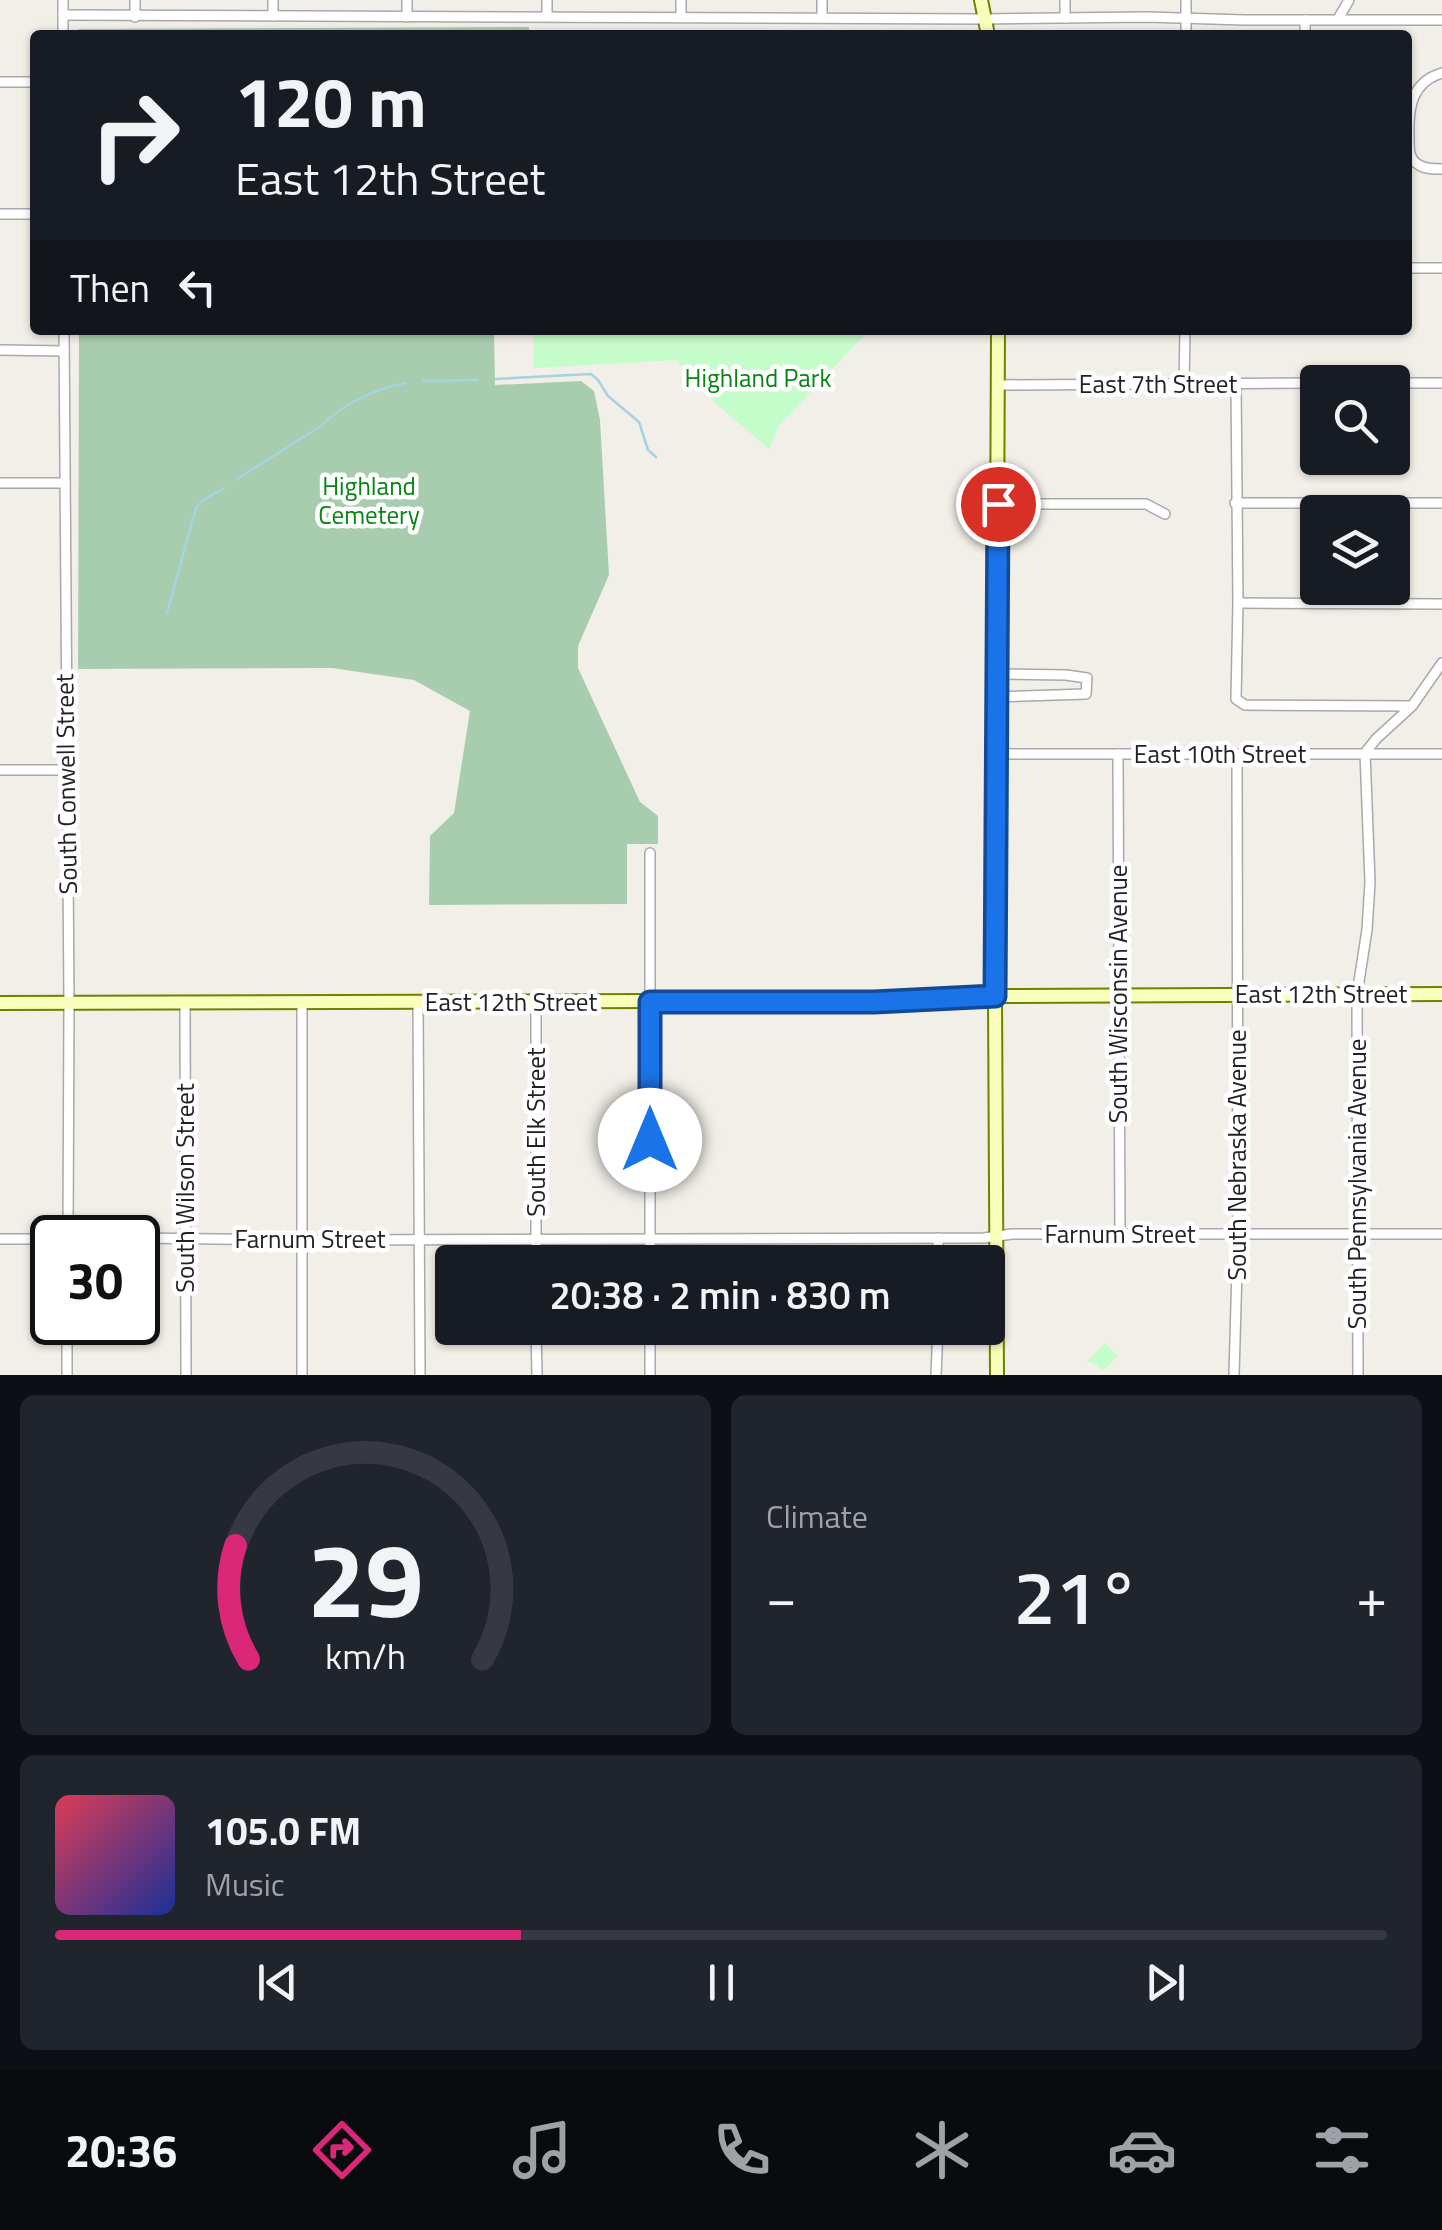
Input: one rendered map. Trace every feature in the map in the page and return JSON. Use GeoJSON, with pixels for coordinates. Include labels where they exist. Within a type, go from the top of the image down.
{"type":"FeatureCollection","features":[{"type":"Feature","properties":{"kind":"street"},"geometry":{"type":"LineString","coordinates":[[63,0],[63,30]]}},
{"type":"Feature","properties":{"kind":"street"},"geometry":{"type":"LineString","coordinates":[[135,0],[135,17]]}},
{"type":"Feature","properties":{"kind":"street"},"geometry":{"type":"LineString","coordinates":[[273,0],[273,16]]}},
{"type":"Feature","properties":{"kind":"street"},"geometry":{"type":"LineString","coordinates":[[407,0],[407,17]]}},
{"type":"Feature","properties":{"kind":"street"},"geometry":{"type":"LineString","coordinates":[[546,0],[546,16]]}},
{"type":"Feature","properties":{"kind":"street"},"geometry":{"type":"LineString","coordinates":[[681,0],[681,17]]}},
{"type":"Feature","properties":{"kind":"street"},"geometry":{"type":"LineString","coordinates":[[822,0],[822,17]]}},
{"type":"Feature","properties":{"kind":"street"},"geometry":{"type":"LineString","coordinates":[[980,0],[987,30]]}},
{"type":"Feature","properties":{"kind":"street"},"geometry":{"type":"LineString","coordinates":[[1065,0],[1065,18]]}},
{"type":"Feature","properties":{"kind":"street"},"geometry":{"type":"LineString","coordinates":[[1186,0],[1186,30]]}},
{"type":"Feature","properties":{"kind":"street"},"geometry":{"type":"LineString","coordinates":[[1338,19],[1348,0]]}},
{"type":"Feature","properties":{"kind":"street"},"geometry":{"type":"LineString","coordinates":[[63,15],[1442,20]]}},
{"type":"Feature","properties":{"kind":"street"},"geometry":{"type":"LineString","coordinates":[[1304,20],[1304,30]]}},
{"type":"Feature","properties":{"kind":"street"},"geometry":{"type":"LineString","coordinates":[[1412,99],[1428,79],[1442,73]]}},
{"type":"Feature","properties":{"kind":"street"},"geometry":{"type":"LineString","coordinates":[[0,82],[30,82]]}},
{"type":"Feature","properties":{"kind":"street"},"geometry":{"type":"LineString","coordinates":[[1412,158],[1423,168],[1442,169]]}},
{"type":"Feature","properties":{"kind":"street"},"geometry":{"type":"LineString","coordinates":[[0,214],[30,214]]}},
{"type":"Feature","properties":{"kind":"street"},"geometry":{"type":"LineString","coordinates":[[1412,268],[1442,268]]}},
{"type":"Feature","properties":{"kind":"street","name":"South Conwell Street"},"geometry":{"type":"LineString","coordinates":[[64,335],[68,1215]]}},
{"type":"Feature","properties":{"kind":"street"},"geometry":{"type":"LineString","coordinates":[[997,1375],[998,335]]}},
{"type":"Feature","properties":{"kind":"street"},"geometry":{"type":"LineString","coordinates":[[1184,384],[1185,335]]}},
{"type":"Feature","properties":{"kind":"street"},"geometry":{"type":"LineString","coordinates":[[0,350],[64,351]]}},
{"type":"Feature","properties":{"kind":"street","name":"East 7th Street"},"geometry":{"type":"LineString","coordinates":[[998,385],[1300,383]]}},
{"type":"Feature","properties":{"kind":"street"},"geometry":{"type":"LineString","coordinates":[[1410,383],[1442,383]]}},
{"type":"Feature","properties":{"kind":"street"},"geometry":{"type":"LineString","coordinates":[[1236,384],[1236,699],[1245,705],[1412,706]]}},
{"type":"Feature","properties":{"kind":"street"},"geometry":{"type":"LineString","coordinates":[[0,483],[65,484]]}},
{"type":"Feature","properties":{"kind":"street"},"geometry":{"type":"LineString","coordinates":[[1235,503],[1442,504]]}},
{"type":"Feature","properties":{"kind":"street"},"geometry":{"type":"LineString","coordinates":[[998,504],[1146,504],[1166,514]]}},
{"type":"Feature","properties":{"kind":"street"},"geometry":{"type":"LineString","coordinates":[[1238,604],[1442,604]]}},
{"type":"Feature","properties":{"kind":"street"},"geometry":{"type":"LineString","coordinates":[[1365,753],[1412,706],[1442,663]]}},
{"type":"Feature","properties":{"kind":"street"},"geometry":{"type":"LineString","coordinates":[[996,674],[1087,678],[1086,694],[996,697]]}},
{"type":"Feature","properties":{"kind":"street","name":"East 10th Street"},"geometry":{"type":"LineString","coordinates":[[998,752],[1442,754]]}},
{"type":"Feature","properties":{"kind":"street","name":"South Pennsylvania Avenue"},"geometry":{"type":"LineString","coordinates":[[1358,1375],[1356,994],[1368,930],[1370,882],[1365,753]]}},
{"type":"Feature","properties":{"kind":"street","name":"South Wisconsin Avenue"},"geometry":{"type":"LineString","coordinates":[[1118,754],[1120,1234]]}},
{"type":"Feature","properties":{"kind":"street","name":"South Nebraska Avenue"},"geometry":{"type":"LineString","coordinates":[[1234,1375],[1238,1234],[1237,754]]}},
{"type":"Feature","properties":{"kind":"street"},"geometry":{"type":"LineString","coordinates":[[0,770],[66,770]]}},
{"type":"Feature","properties":{"kind":"street"},"geometry":{"type":"LineString","coordinates":[[650,853],[650,1245]]}},
{"type":"Feature","properties":{"kind":"street","name":"East 12th Street"},"geometry":{"type":"LineString","coordinates":[[0,1003],[874,1002],[995,996],[1442,994]]}},
{"type":"Feature","properties":{"kind":"street","name":"South Wilson Street"},"geometry":{"type":"LineString","coordinates":[[185,1002],[186,1375]]}},
{"type":"Feature","properties":{"kind":"street"},"geometry":{"type":"LineString","coordinates":[[302,1002],[302,1375]]}},
{"type":"Feature","properties":{"kind":"street"},"geometry":{"type":"LineString","coordinates":[[418,1002],[420,1375]]}},
{"type":"Feature","properties":{"kind":"street","name":"South Elk Street"},"geometry":{"type":"LineString","coordinates":[[536,1002],[536,1245]]}},
{"type":"Feature","properties":{"kind":"street","name":"Farnum Street"},"geometry":{"type":"LineString","coordinates":[[160,1238],[1442,1234]]}},
{"type":"Feature","properties":{"kind":"street"},"geometry":{"type":"LineString","coordinates":[[938,1238],[938,1245]]}},
{"type":"Feature","properties":{"kind":"street"},"geometry":{"type":"LineString","coordinates":[[0,1240],[30,1239]]}},
{"type":"Feature","properties":{"kind":"street"},"geometry":{"type":"LineString","coordinates":[[67,1345],[67,1375]]}},
{"type":"Feature","properties":{"kind":"street"},"geometry":{"type":"LineString","coordinates":[[536,1345],[536,1375]]}},
{"type":"Feature","properties":{"kind":"street"},"geometry":{"type":"LineString","coordinates":[[650,1345],[650,1375]]}},
{"type":"Feature","properties":{"kind":"street"},"geometry":{"type":"LineString","coordinates":[[936,1375],[937,1345]]}},
{"type":"Feature","properties":{"kind":"green space"},"geometry":{"type":"Polygon","coordinates":[[[529,27],[529,30],[79,29],[529,27]]]}},
{"type":"Feature","properties":{"kind":"green space","name":"Highland Cemetery"},"geometry":{"type":"Polygon","coordinates":[[[79,335],[494,335],[495,385],[581,381],[594,391],[600,420],[609,575],[578,646],[578,668],[640,802],[658,816],[658,844],[627,844],[627,904],[429,905],[430,836],[454,813],[470,711],[414,680],[332,668],[78,669],[79,335]]]}},
{"type":"Feature","properties":{"kind":"green space","name":"Highland Park"},"geometry":{"type":"Polygon","coordinates":[[[533,335],[864,335],[779,426],[769,449],[714,402],[677,360],[534,368],[533,335]]]}},
{"type":"Feature","properties":{"kind":"green space"},"geometry":{"type":"Polygon","coordinates":[[[1105,1343],[1118,1356],[1103,1371],[1087,1361],[1105,1343]]]}},
{"type":"Feature","properties":{"kind":"waterway"},"geometry":{"type":"LineString","coordinates":[[496,379],[591,374],[608,396],[639,422],[648,450],[656,457]]}},
{"type":"Feature","properties":{"kind":"waterway"},"geometry":{"type":"LineString","coordinates":[[423,381],[477,380]]}},
{"type":"Feature","properties":{"kind":"waterway"},"geometry":{"type":"LineString","coordinates":[[237,479],[349,404],[405,383]]}},
{"type":"Feature","properties":{"kind":"waterway"},"geometry":{"type":"LineString","coordinates":[[167,613],[196,508],[224,488]]}},
{"type":"Feature","properties":{"kind":"route"},"geometry":{"type":"LineString","coordinates":[[650,1140],[650,1002],[874,1002],[995,996],[998,504]]}}]}
